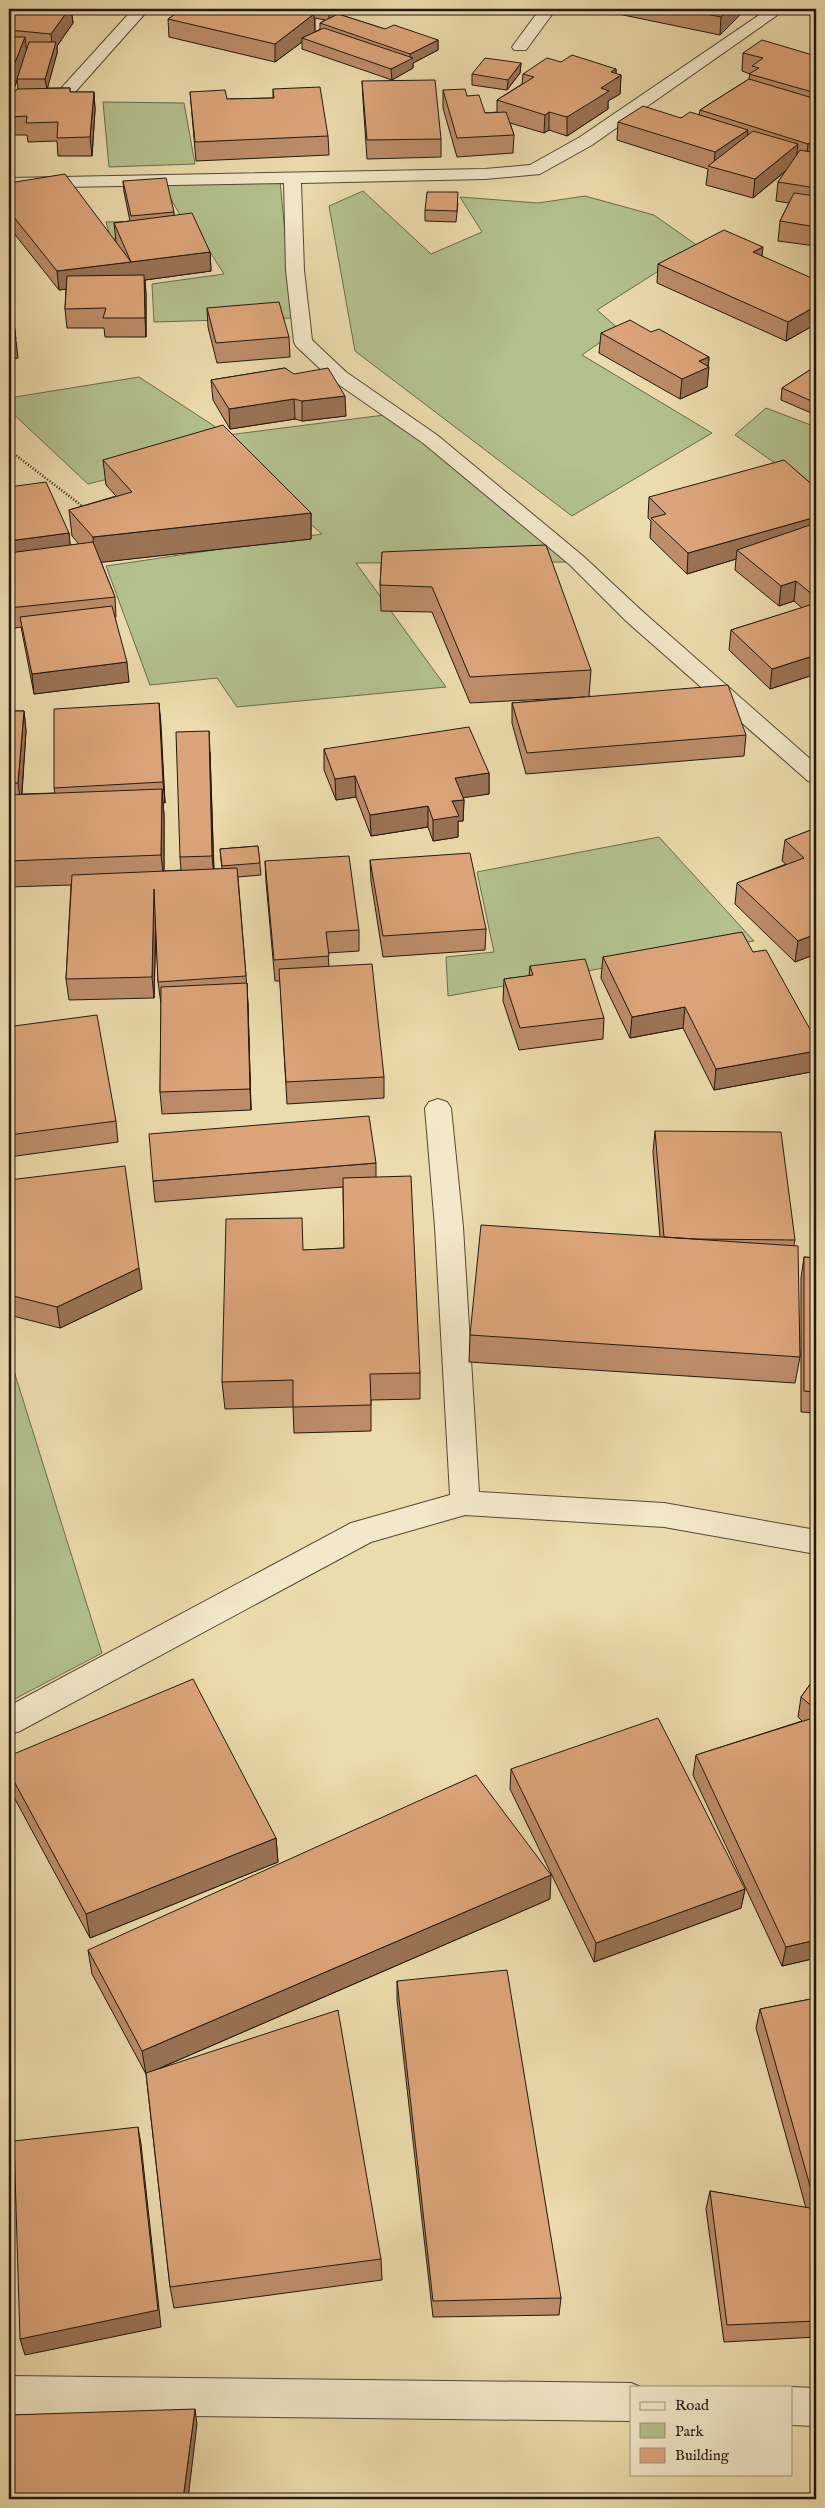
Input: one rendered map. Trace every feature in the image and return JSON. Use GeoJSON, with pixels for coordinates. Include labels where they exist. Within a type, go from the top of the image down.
{"type":"FeatureCollection","features":[{"type":"Feature","properties":{"kind":"street"},"geometry":{"type":"LineString","coordinates":[[62,97],[141,9]]}},
{"type":"Feature","properties":{"kind":"street"},"geometry":{"type":"LineString","coordinates":[[520,47],[548,9]]}},
{"type":"Feature","properties":{"kind":"street"},"geometry":{"type":"LineString","coordinates":[[9,183],[292,176],[486,174],[534,170],[586,141],[778,9]]}},
{"type":"Feature","properties":{"kind":"street"},"geometry":{"type":"LineString","coordinates":[[292,176],[295,270],[303,342],[339,376],[430,439],[576,560],[634,616],[816,776]]}},
{"type":"Feature","properties":{"kind":"street"},"geometry":{"type":"LineString","coordinates":[[438,1108],[449,1227],[465,1503]]}},
{"type":"Feature","properties":{"kind":"street"},"geometry":{"type":"LineString","coordinates":[[9,1721],[362,1532],[465,1503],[664,1515],[816,1542]]}},
{"type":"Feature","properties":{"kind":"street"},"geometry":{"type":"LineString","coordinates":[[9,2395],[630,2402]]}},
{"type":"Feature","properties":{"kind":"street"},"geometry":{"type":"LineString","coordinates":[[792,2406],[816,2407]]}},
{"type":"Feature","properties":{"kind":"path"},"geometry":{"type":"LineString","coordinates":[[9,450],[88,511]]}},
{"type":"Feature","properties":{"kind":"green space"},"geometry":{"type":"Polygon","coordinates":[[[103,102],[184,103],[195,164],[109,167],[103,102]]]}},
{"type":"Feature","properties":{"kind":"green space"},"geometry":{"type":"Polygon","coordinates":[[[280,181],[293,318],[154,322],[152,284],[224,274],[196,230],[111,239],[106,222],[183,220],[162,184],[280,181]]]}},
{"type":"Feature","properties":{"kind":"green space"},"geometry":{"type":"Polygon","coordinates":[[[363,191],[431,254],[482,232],[460,197],[538,203],[585,196],[654,215],[698,246],[597,310],[619,329],[582,355],[712,433],[572,516],[355,351],[329,206],[363,191]]]}},
{"type":"Feature","properties":{"kind":"green space"},"geometry":{"type":"Polygon","coordinates":[[[139,377],[228,435],[392,414],[573,562],[356,563],[446,687],[237,707],[217,678],[150,685],[106,566],[322,534],[223,450],[88,484],[9,410],[9,398],[139,377]]]}},
{"type":"Feature","properties":{"kind":"green space"},"geometry":{"type":"Polygon","coordinates":[[[766,408],[816,427],[816,492],[735,435],[766,408]]]}},
{"type":"Feature","properties":{"kind":"green space"},"geometry":{"type":"Polygon","coordinates":[[[659,837],[754,941],[448,996],[446,957],[494,952],[477,872],[659,837]]]}},
{"type":"Feature","properties":{"kind":"green space"},"geometry":{"type":"Polygon","coordinates":[[[9,1355],[102,1653],[9,1702],[9,1355]]]}},
{"type":"Feature","properties":{"kind":"building"},"geometry":{"type":"Polygon","coordinates":[[[9,9],[69,9],[51,34],[9,30],[9,9]]]}},
{"type":"Feature","properties":{"kind":"building"},"geometry":{"type":"Polygon","coordinates":[[[183,9],[290,9],[314,14],[275,44],[168,19],[183,9]]]}},
{"type":"Feature","properties":{"kind":"building"},"geometry":{"type":"Polygon","coordinates":[[[682,9],[729,9],[721,17],[682,9]]]}},
{"type":"Feature","properties":{"kind":"building"},"geometry":{"type":"Polygon","coordinates":[[[338,14],[385,29],[394,25],[438,40],[410,54],[320,23],[338,14]]]}},
{"type":"Feature","properties":{"kind":"building"},"geometry":{"type":"Polygon","coordinates":[[[324,28],[413,58],[391,69],[302,38],[324,28]]]}},
{"type":"Feature","properties":{"kind":"building"},"geometry":{"type":"Polygon","coordinates":[[[9,37],[25,37],[10,75],[9,75],[9,37]]]}},
{"type":"Feature","properties":{"kind":"building"},"geometry":{"type":"Polygon","coordinates":[[[762,40],[816,56],[816,93],[749,74],[759,68],[752,66],[763,58],[743,53],[762,40]]]}},
{"type":"Feature","properties":{"kind":"building"},"geometry":{"type":"Polygon","coordinates":[[[29,42],[56,42],[45,79],[17,79],[29,42]]]}},
{"type":"Feature","properties":{"kind":"building"},"geometry":{"type":"Polygon","coordinates":[[[572,55],[616,69],[611,72],[621,75],[601,88],[609,91],[567,117],[549,112],[545,115],[497,100],[534,77],[523,74],[547,58],[561,62],[572,55]]]}},
{"type":"Feature","properties":{"kind":"building"},"geometry":{"type":"Polygon","coordinates":[[[485,58],[521,63],[508,80],[472,74],[485,58]]]}},
{"type":"Feature","properties":{"kind":"building"},"geometry":{"type":"Polygon","coordinates":[[[749,79],[816,99],[816,138],[808,144],[700,110],[749,79]]]}},
{"type":"Feature","properties":{"kind":"building"},"geometry":{"type":"Polygon","coordinates":[[[435,80],[441,139],[367,140],[362,81],[435,80]]]}},
{"type":"Feature","properties":{"kind":"building"},"geometry":{"type":"Polygon","coordinates":[[[320,87],[328,136],[195,142],[190,92],[225,90],[227,99],[274,98],[273,89],[320,87]]]}},
{"type":"Feature","properties":{"kind":"building"},"geometry":{"type":"Polygon","coordinates":[[[70,88],[70,92],[94,92],[90,137],[57,138],[58,122],[26,123],[27,116],[9,117],[9,92],[15,92],[17,89],[70,88]]]}},
{"type":"Feature","properties":{"kind":"building"},"geometry":{"type":"Polygon","coordinates":[[[465,89],[467,96],[479,95],[485,113],[506,112],[514,135],[457,138],[443,90],[465,89]]]}},
{"type":"Feature","properties":{"kind":"building"},"geometry":{"type":"Polygon","coordinates":[[[643,106],[681,118],[690,112],[748,130],[715,152],[618,122],[643,106]]]}},
{"type":"Feature","properties":{"kind":"building"},"geometry":{"type":"Polygon","coordinates":[[[753,131],[798,144],[755,179],[708,166],[753,131]]]}},
{"type":"Feature","properties":{"kind":"building"},"geometry":{"type":"Polygon","coordinates":[[[800,150],[816,153],[816,188],[778,182],[800,150]]]}},
{"type":"Feature","properties":{"kind":"building"},"geometry":{"type":"Polygon","coordinates":[[[65,174],[131,262],[57,271],[9,211],[9,183],[65,174]]]}},
{"type":"Feature","properties":{"kind":"building"},"geometry":{"type":"Polygon","coordinates":[[[166,178],[174,212],[131,216],[123,181],[166,178]]]}},
{"type":"Feature","properties":{"kind":"building"},"geometry":{"type":"Polygon","coordinates":[[[427,192],[458,192],[457,211],[425,210],[427,192]]]}},
{"type":"Feature","properties":{"kind":"building"},"geometry":{"type":"Polygon","coordinates":[[[794,193],[816,196],[816,227],[780,221],[794,193]]]}},
{"type":"Feature","properties":{"kind":"building"},"geometry":{"type":"Polygon","coordinates":[[[192,213],[210,252],[131,262],[114,223],[192,213]]]}},
{"type":"Feature","properties":{"kind":"building"},"geometry":{"type":"Polygon","coordinates":[[[724,230],[763,247],[753,252],[816,280],[816,306],[788,322],[658,264],[724,230]]]}},
{"type":"Feature","properties":{"kind":"building"},"geometry":{"type":"Polygon","coordinates":[[[144,275],[145,318],[103,318],[106,308],[65,309],[67,276],[144,275]]]}},
{"type":"Feature","properties":{"kind":"building"},"geometry":{"type":"Polygon","coordinates":[[[9,296],[11,296],[16,339],[9,340],[9,296]]]}},
{"type":"Feature","properties":{"kind":"building"},"geometry":{"type":"Polygon","coordinates":[[[279,302],[289,337],[216,343],[207,308],[279,302]]]}},
{"type":"Feature","properties":{"kind":"building"},"geometry":{"type":"Polygon","coordinates":[[[630,320],[651,332],[659,329],[709,357],[699,361],[709,367],[682,379],[601,333],[630,320]]]}},
{"type":"Feature","properties":{"kind":"building"},"geometry":{"type":"Polygon","coordinates":[[[816,366],[816,403],[782,388],[816,366]]]}},
{"type":"Feature","properties":{"kind":"building"},"geometry":{"type":"Polygon","coordinates":[[[285,368],[294,374],[328,368],[345,396],[302,401],[294,399],[229,409],[211,380],[285,368]]]}},
{"type":"Feature","properties":{"kind":"building"},"geometry":{"type":"Polygon","coordinates":[[[223,425],[311,513],[93,537],[69,510],[132,492],[103,460],[223,425]]]}},
{"type":"Feature","properties":{"kind":"building"},"geometry":{"type":"Polygon","coordinates":[[[784,460],[816,488],[816,517],[688,553],[651,518],[666,514],[649,497],[784,460]]]}},
{"type":"Feature","properties":{"kind":"building"},"geometry":{"type":"Polygon","coordinates":[[[46,482],[69,533],[9,541],[9,487],[46,482]]]}},
{"type":"Feature","properties":{"kind":"building"},"geometry":{"type":"Polygon","coordinates":[[[816,523],[816,595],[814,596],[796,581],[781,586],[737,550],[816,523]]]}},
{"type":"Feature","properties":{"kind":"building"},"geometry":{"type":"Polygon","coordinates":[[[93,542],[115,597],[9,608],[9,553],[93,542]]]}},
{"type":"Feature","properties":{"kind":"building"},"geometry":{"type":"Polygon","coordinates":[[[546,545],[591,670],[470,677],[432,587],[380,585],[382,552],[546,545]]]}},
{"type":"Feature","properties":{"kind":"building"},"geometry":{"type":"Polygon","coordinates":[[[816,603],[816,655],[772,669],[731,630],[816,603]]]}},
{"type":"Feature","properties":{"kind":"building"},"geometry":{"type":"Polygon","coordinates":[[[112,606],[127,662],[32,674],[20,617],[112,606]]]}},
{"type":"Feature","properties":{"kind":"building"},"geometry":{"type":"Polygon","coordinates":[[[728,685],[746,735],[527,753],[512,703],[728,685]]]}},
{"type":"Feature","properties":{"kind":"building"},"geometry":{"type":"Polygon","coordinates":[[[159,703],[163,782],[54,788],[54,709],[159,703]]]}},
{"type":"Feature","properties":{"kind":"building"},"geometry":{"type":"Polygon","coordinates":[[[9,711],[24,711],[18,783],[9,783],[9,711]]]}},
{"type":"Feature","properties":{"kind":"building"},"geometry":{"type":"Polygon","coordinates":[[[469,727],[489,773],[455,778],[464,800],[452,801],[459,816],[433,820],[428,806],[370,815],[355,776],[335,779],[324,749],[469,727]]]}},
{"type":"Feature","properties":{"kind":"building"},"geometry":{"type":"Polygon","coordinates":[[[209,731],[212,856],[180,857],[176,732],[209,731]]]}},
{"type":"Feature","properties":{"kind":"building"},"geometry":{"type":"Polygon","coordinates":[[[162,789],[161,855],[9,861],[9,795],[162,789]]]}},
{"type":"Feature","properties":{"kind":"building"},"geometry":{"type":"Polygon","coordinates":[[[816,828],[816,934],[798,941],[737,883],[804,858],[785,840],[816,828]]]}},
{"type":"Feature","properties":{"kind":"building"},"geometry":{"type":"Polygon","coordinates":[[[258,846],[260,863],[222,866],[220,849],[258,846]]]}},
{"type":"Feature","properties":{"kind":"building"},"geometry":{"type":"Polygon","coordinates":[[[470,853],[486,929],[383,936],[370,860],[470,853]]]}},
{"type":"Feature","properties":{"kind":"building"},"geometry":{"type":"Polygon","coordinates":[[[349,856],[359,930],[326,932],[329,956],[274,960],[265,861],[349,856]]]}},
{"type":"Feature","properties":{"kind":"building"},"geometry":{"type":"Polygon","coordinates":[[[237,868],[246,976],[158,982],[154,889],[152,977],[66,979],[72,875],[237,868]]]}},
{"type":"Feature","properties":{"kind":"building"},"geometry":{"type":"Polygon","coordinates":[[[742,932],[753,952],[766,950],[816,1040],[816,1051],[716,1069],[685,1007],[632,1017],[603,957],[742,932]]]}},
{"type":"Feature","properties":{"kind":"building"},"geometry":{"type":"Polygon","coordinates":[[[585,959],[604,1018],[520,1028],[504,979],[533,975],[530,966],[585,959]]]}},
{"type":"Feature","properties":{"kind":"building"},"geometry":{"type":"Polygon","coordinates":[[[372,964],[384,1077],[286,1082],[279,969],[372,964]]]}},
{"type":"Feature","properties":{"kind":"building"},"geometry":{"type":"Polygon","coordinates":[[[247,983],[250,1089],[160,1092],[161,987],[247,983]]]}},
{"type":"Feature","properties":{"kind":"building"},"geometry":{"type":"Polygon","coordinates":[[[10,1001],[14,1026],[97,1015],[116,1121],[9,1135],[10,1001]]]}},
{"type":"Feature","properties":{"kind":"building"},"geometry":{"type":"Polygon","coordinates":[[[369,1116],[376,1163],[153,1181],[149,1134],[369,1116]]]}},
{"type":"Feature","properties":{"kind":"building"},"geometry":{"type":"Polygon","coordinates":[[[655,1131],[781,1132],[795,1240],[664,1237],[655,1131]]]}},
{"type":"Feature","properties":{"kind":"building"},"geometry":{"type":"Polygon","coordinates":[[[125,1166],[139,1268],[57,1307],[9,1295],[9,1180],[125,1166]]]}},
{"type":"Feature","properties":{"kind":"building"},"geometry":{"type":"Polygon","coordinates":[[[411,1176],[420,1373],[370,1374],[371,1405],[293,1407],[293,1380],[222,1382],[226,1219],[302,1218],[303,1250],[344,1248],[343,1178],[411,1176]]]}},
{"type":"Feature","properties":{"kind":"building"},"geometry":{"type":"Polygon","coordinates":[[[481,1225],[798,1246],[800,1357],[470,1335],[481,1225]]]}},
{"type":"Feature","properties":{"kind":"building"},"geometry":{"type":"Polygon","coordinates":[[[804,1257],[816,1258],[816,1392],[804,1391],[804,1257]]]}},
{"type":"Feature","properties":{"kind":"building"},"geometry":{"type":"Polygon","coordinates":[[[816,1676],[816,1710],[801,1697],[816,1676]]]}},
{"type":"Feature","properties":{"kind":"building"},"geometry":{"type":"Polygon","coordinates":[[[193,1679],[276,1838],[86,1914],[9,1772],[9,1756],[193,1679]]]}},
{"type":"Feature","properties":{"kind":"building"},"geometry":{"type":"Polygon","coordinates":[[[658,1718],[745,1889],[596,1943],[511,1769],[658,1718]]]}},
{"type":"Feature","properties":{"kind":"building"},"geometry":{"type":"Polygon","coordinates":[[[813,1718],[816,1724],[816,1940],[786,1947],[696,1755],[813,1718]]]}},
{"type":"Feature","properties":{"kind":"building"},"geometry":{"type":"Polygon","coordinates":[[[476,1775],[551,1875],[142,2051],[88,1950],[476,1775]]]}},
{"type":"Feature","properties":{"kind":"building"},"geometry":{"type":"Polygon","coordinates":[[[507,1970],[561,2298],[433,2301],[397,1981],[507,1970]]]}},
{"type":"Feature","properties":{"kind":"building"},"geometry":{"type":"Polygon","coordinates":[[[816,1998],[816,2192],[812,2193],[760,2009],[816,1998]]]}},
{"type":"Feature","properties":{"kind":"building"},"geometry":{"type":"Polygon","coordinates":[[[338,2010],[381,2259],[170,2287],[146,2073],[338,2010]]]}},
{"type":"Feature","properties":{"kind":"building"},"geometry":{"type":"Polygon","coordinates":[[[138,2127],[158,2310],[20,2339],[14,2141],[138,2127]]]}},
{"type":"Feature","properties":{"kind":"building"},"geometry":{"type":"Polygon","coordinates":[[[710,2191],[810,2208],[816,2245],[816,2321],[727,2325],[710,2191]]]}},
{"type":"Feature","properties":{"kind":"building"},"geometry":{"type":"Polygon","coordinates":[[[195,2409],[183,2499],[9,2499],[9,2415],[195,2409]]]}}]}
